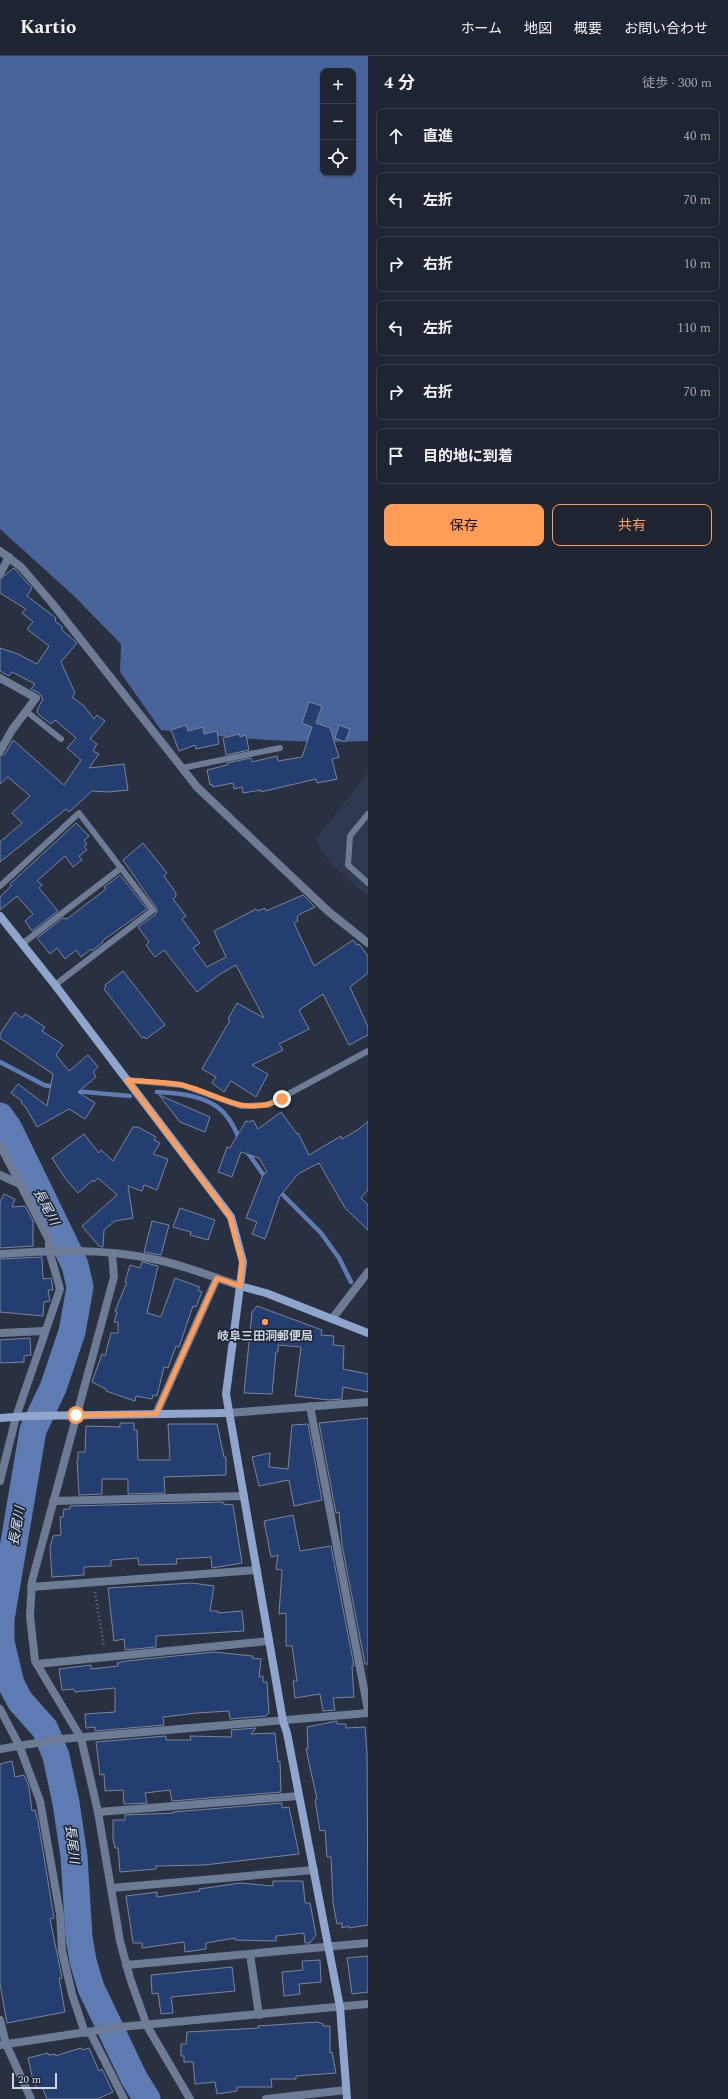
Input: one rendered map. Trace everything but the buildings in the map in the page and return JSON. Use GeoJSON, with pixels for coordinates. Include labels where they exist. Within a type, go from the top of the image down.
{"type":"FeatureCollection","features":[{"type":"Feature","properties":{"kind":"street"},"geometry":{"type":"LineString","coordinates":[[0,551],[10,557],[21,567],[52,603],[197,787],[329,912],[368,942]]}},
{"type":"Feature","properties":{"kind":"street"},"geometry":{"type":"LineString","coordinates":[[0,574],[10,557]]}},
{"type":"Feature","properties":{"kind":"street"},"geometry":{"type":"LineString","coordinates":[[0,678],[36,698],[12,730],[0,751]]}},
{"type":"Feature","properties":{"kind":"street"},"geometry":{"type":"LineString","coordinates":[[0,916],[55,985],[230,1217],[242,1262],[226,1394],[283,1720],[340,2007],[347,2099]]}},
{"type":"Feature","properties":{"kind":"street"},"geometry":{"type":"LineString","coordinates":[[0,1145],[22,1184],[49,1240],[49,1250],[60,1289],[44,1331],[16,1417],[0,1482]]}},
{"type":"Feature","properties":{"kind":"street"},"geometry":{"type":"LineString","coordinates":[[0,1175],[22,1184]]}},
{"type":"Feature","properties":{"kind":"street"},"geometry":{"type":"LineString","coordinates":[[0,1254],[82,1249],[159,1260],[266,1293],[368,1333]]}},
{"type":"Feature","properties":{"kind":"street"},"geometry":{"type":"LineString","coordinates":[[112,1253],[114,1278],[31,1587],[30,1616],[37,1664],[81,1738],[98,1812],[120,1941],[126,1965],[147,2026],[190,2099]]}},
{"type":"Feature","properties":{"kind":"street"},"geometry":{"type":"LineString","coordinates":[[332,1319],[368,1272]]}},
{"type":"Feature","properties":{"kind":"street"},"geometry":{"type":"LineString","coordinates":[[156,1414],[217,1278]]}},
{"type":"Feature","properties":{"kind":"street"},"geometry":{"type":"LineString","coordinates":[[0,1333],[44,1331]]}},
{"type":"Feature","properties":{"kind":"street"},"geometry":{"type":"LineString","coordinates":[[0,1418],[53,1415],[229,1413],[368,1402]]}},
{"type":"Feature","properties":{"kind":"street"},"geometry":{"type":"LineString","coordinates":[[310,1406],[368,1710]]}},
{"type":"Feature","properties":{"kind":"street"},"geometry":{"type":"LineString","coordinates":[[53,1501],[244,1496]]}},
{"type":"Feature","properties":{"kind":"street"},"geometry":{"type":"LineString","coordinates":[[31,1587],[257,1570]]}},
{"type":"Feature","properties":{"kind":"street"},"geometry":{"type":"LineString","coordinates":[[37,1664],[269,1641]]}},
{"type":"Feature","properties":{"kind":"street"},"geometry":{"type":"LineString","coordinates":[[0,1709],[19,1745],[40,1802],[60,1914],[62,1951],[72,1994],[88,2032],[124,2099]]}},
{"type":"Feature","properties":{"kind":"street"},"geometry":{"type":"LineString","coordinates":[[0,1749],[39,1741],[368,1713]]}},
{"type":"Feature","properties":{"kind":"street"},"geometry":{"type":"LineString","coordinates":[[98,1812],[299,1796]]}},
{"type":"Feature","properties":{"kind":"street"},"geometry":{"type":"LineString","coordinates":[[112,1888],[314,1870]]}},
{"type":"Feature","properties":{"kind":"street"},"geometry":{"type":"LineString","coordinates":[[126,1965],[329,1948],[368,1943]]}},
{"type":"Feature","properties":{"kind":"street"},"geometry":{"type":"LineString","coordinates":[[250,1954],[259,2015]]}},
{"type":"Feature","properties":{"kind":"street"},"geometry":{"type":"LineString","coordinates":[[3,2045],[120,2027],[147,2026],[368,2004]]}},
{"type":"Feature","properties":{"kind":"street"},"geometry":{"type":"LineString","coordinates":[[0,2020],[3,2045],[31,2099]]}},
{"type":"Feature","properties":{"kind":"street"},"geometry":{"type":"LineString","coordinates":[[266,2099],[346,2090]]}},
{"type":"Feature","properties":{"kind":"lane"},"geometry":{"type":"LineString","coordinates":[[26,711],[61,739]]}},
{"type":"Feature","properties":{"kind":"lane"},"geometry":{"type":"LineString","coordinates":[[182,768],[280,748]]}},
{"type":"Feature","properties":{"kind":"lane"},"geometry":{"type":"LineString","coordinates":[[0,886],[79,813],[153,910],[55,985]]}},
{"type":"Feature","properties":{"kind":"lane"},"geometry":{"type":"LineString","coordinates":[[368,814],[350,836],[348,865],[368,883]]}},
{"type":"Feature","properties":{"kind":"lane"},"geometry":{"type":"LineString","coordinates":[[22,944],[121,868]]}},
{"type":"Feature","properties":{"kind":"lane"},"geometry":{"type":"LineString","coordinates":[[127,1080],[182,1085],[241,1106],[268,1105],[368,1050]]}},
{"type":"Feature","properties":{"kind":"path"},"geometry":{"type":"LineString","coordinates":[[93,1582],[106,1657]]}},
{"type":"Feature","properties":{"kind":"shaded area"},"geometry":{"type":"Polygon","coordinates":[[[0,56],[368,56],[368,741],[317,742],[264,740],[161,730],[120,672],[121,644],[74,596],[0,529],[0,56]]]}},
{"type":"Feature","properties":{"kind":"shaded area"},"geometry":{"type":"Polygon","coordinates":[[[368,772],[368,896],[330,863],[316,840],[368,772]]]}},
{"type":"Feature","properties":{"kind":"waterway"},"geometry":{"type":"LineString","coordinates":[[0,1062],[44,1085],[55,1087]]}},
{"type":"Feature","properties":{"kind":"waterway"},"geometry":{"type":"LineString","coordinates":[[74,1091],[130,1096]]}},
{"type":"Feature","properties":{"kind":"waterway"},"geometry":{"type":"LineString","coordinates":[[157,1092],[176,1093],[196,1097],[214,1105],[230,1120],[240,1140]]}},
{"type":"Feature","properties":{"kind":"waterway","name":"長尾川"},"geometry":{"type":"LineString","coordinates":[[0,1116],[9,1129],[75,1265],[80,1287],[72,1332],[53,1388],[33,1430],[1,1619],[1,1642],[11,1684],[20,1701],[45,1729],[56,1756],[66,1803],[74,1856],[79,1937],[83,1961],[91,1988],[134,2078],[147,2099]]}},
{"type":"Feature","properties":{"kind":"waterway"},"geometry":{"type":"LineString","coordinates":[[246,1150],[267,1180]]}},
{"type":"Feature","properties":{"kind":"waterway"},"geometry":{"type":"LineString","coordinates":[[278,1190],[321,1233],[339,1258],[351,1282]]}},
{"type":"Feature","properties":{"kind":"place","name":"岐阜三田洞郵便局"},"geometry":{"type":"Point","coordinates":[265,1322]}},
{"type":"Feature","properties":{"kind":"route"},"geometry":{"type":"LineString","coordinates":[[76,1415],[156,1414],[217,1278],[240,1286],[242,1262],[230,1217],[127,1080],[182,1085],[241,1106],[268,1105],[282,1099]]}}]}
